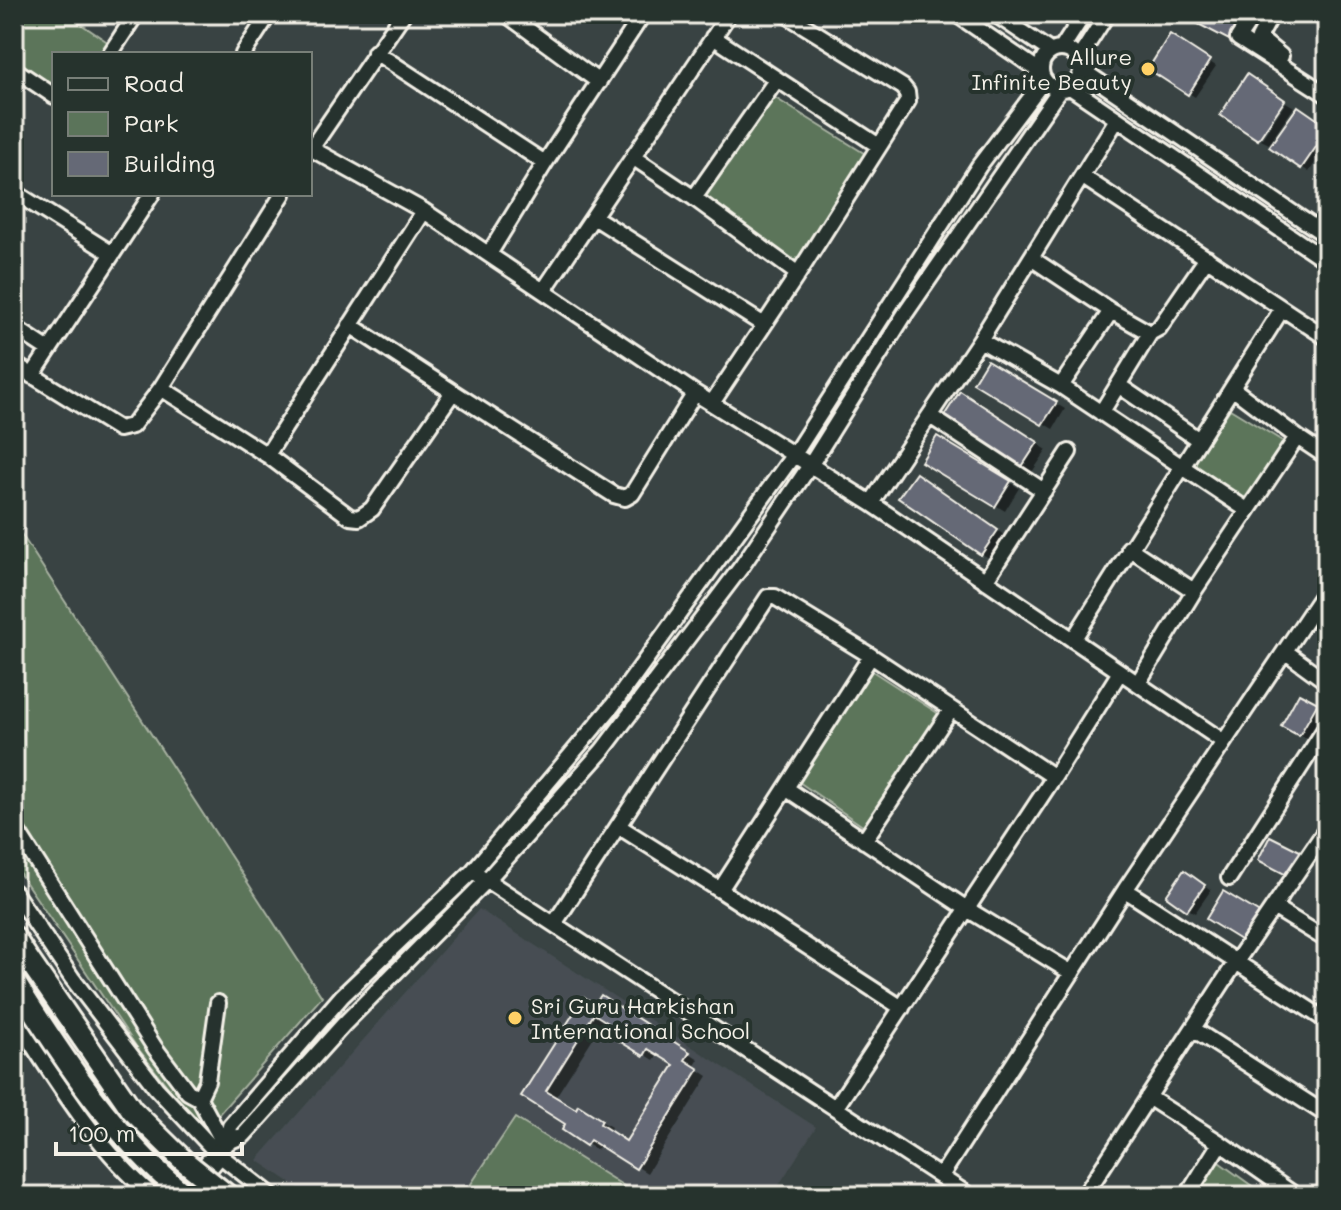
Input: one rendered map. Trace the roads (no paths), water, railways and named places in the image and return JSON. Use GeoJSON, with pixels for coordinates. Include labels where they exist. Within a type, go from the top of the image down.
{"type":"FeatureCollection","features":[{"type":"Feature","properties":{"kind":"highway"},"geometry":{"type":"LineString","coordinates":[[19,945],[132,1110],[184,1161],[228,1196]]}},
{"type":"Feature","properties":{"kind":"highway"},"geometry":{"type":"LineString","coordinates":[[14,981],[94,1100],[130,1145],[185,1196],[224,1147]]}},
{"type":"Feature","properties":{"kind":"street"},"geometry":{"type":"LineString","coordinates":[[111,52],[136,14]]}},
{"type":"Feature","properties":{"kind":"street"},"geometry":{"type":"LineString","coordinates":[[244,52],[269,14]]}},
{"type":"Feature","properties":{"kind":"street"},"geometry":{"type":"LineString","coordinates":[[312,146],[403,14]]}},
{"type":"Feature","properties":{"kind":"street"},"geometry":{"type":"LineString","coordinates":[[489,254],[643,14]]}},
{"type":"Feature","properties":{"kind":"street"},"geometry":{"type":"LineString","coordinates":[[544,290],[729,14]]}},
{"type":"Feature","properties":{"kind":"street"},"geometry":{"type":"LineString","coordinates":[[712,403],[908,101],[903,87],[785,14]]}},
{"type":"Feature","properties":{"kind":"street"},"geometry":{"type":"LineString","coordinates":[[956,14],[1042,76],[1049,86],[1065,88],[1327,261]]}},
{"type":"Feature","properties":{"kind":"street"},"geometry":{"type":"LineString","coordinates":[[995,14],[1056,50],[1073,52],[1080,64],[1327,236]]}},
{"type":"Feature","properties":{"kind":"street"},"geometry":{"type":"LineString","coordinates":[[224,1147],[230,1126],[342,996],[473,871],[613,705],[795,453],[979,166],[1042,76],[1041,64],[1084,14]]}},
{"type":"Feature","properties":{"kind":"street"},"geometry":{"type":"LineString","coordinates":[[224,1147],[244,1135],[343,1025],[487,880],[602,751],[742,566],[811,464],[905,314],[1065,88],[1078,81],[1080,64],[1107,14]]}},
{"type":"Feature","properties":{"kind":"street"},"geometry":{"type":"LineString","coordinates":[[1254,14],[1238,38],[1327,95]]}},
{"type":"Feature","properties":{"kind":"street"},"geometry":{"type":"LineString","coordinates":[[1272,14],[1259,38],[1271,50],[1327,85]]}},
{"type":"Feature","properties":{"kind":"street"},"geometry":{"type":"LineString","coordinates":[[515,16],[599,82]]}},
{"type":"Feature","properties":{"kind":"street"},"geometry":{"type":"LineString","coordinates":[[713,37],[879,146]]}},
{"type":"Feature","properties":{"kind":"street"},"geometry":{"type":"LineString","coordinates":[[375,52],[545,163]]}},
{"type":"Feature","properties":{"kind":"street"},"geometry":{"type":"LineString","coordinates":[[14,69],[52,95]]}},
{"type":"Feature","properties":{"kind":"street"},"geometry":{"type":"LineString","coordinates":[[694,198],[777,79]]}},
{"type":"Feature","properties":{"kind":"street"},"geometry":{"type":"LineString","coordinates":[[871,503],[980,340],[1116,121]]}},
{"type":"Feature","properties":{"kind":"street"},"geometry":{"type":"LineString","coordinates":[[312,150],[424,211],[695,393],[871,503],[1224,742]]}},
{"type":"Feature","properties":{"kind":"street"},"geometry":{"type":"LineString","coordinates":[[634,158],[798,274]]}},
{"type":"Feature","properties":{"kind":"street"},"geometry":{"type":"LineString","coordinates":[[1083,177],[1327,338]]}},
{"type":"Feature","properties":{"kind":"street"},"geometry":{"type":"LineString","coordinates":[[14,192],[111,253]]}},
{"type":"Feature","properties":{"kind":"street"},"geometry":{"type":"LineString","coordinates":[[32,376],[151,196]]}},
{"type":"Feature","properties":{"kind":"street"},"geometry":{"type":"LineString","coordinates":[[14,364],[119,429],[132,426],[161,388],[282,196]]}},
{"type":"Feature","properties":{"kind":"street"},"geometry":{"type":"LineString","coordinates":[[267,455],[424,211]]}},
{"type":"Feature","properties":{"kind":"street"},"geometry":{"type":"LineString","coordinates":[[594,217],[764,325]]}},
{"type":"Feature","properties":{"kind":"street"},"geometry":{"type":"LineString","coordinates":[[1031,258],[1150,333]]}},
{"type":"Feature","properties":{"kind":"street"},"geometry":{"type":"LineString","coordinates":[[1101,413],[1150,333],[1159,328],[1207,258]]}},
{"type":"Feature","properties":{"kind":"street"},"geometry":{"type":"LineString","coordinates":[[1073,640],[1282,309]]}},
{"type":"Feature","properties":{"kind":"street"},"geometry":{"type":"LineString","coordinates":[[1061,386],[1111,311]]}},
{"type":"Feature","properties":{"kind":"street"},"geometry":{"type":"LineString","coordinates":[[350,325],[614,495],[625,498],[632,494],[695,393]]}},
{"type":"Feature","properties":{"kind":"street"},"geometry":{"type":"LineString","coordinates":[[14,327],[49,350]]}},
{"type":"Feature","properties":{"kind":"street"},"geometry":{"type":"LineString","coordinates":[[980,340],[1061,386],[1247,510]]}},
{"type":"Feature","properties":{"kind":"street"},"geometry":{"type":"LineString","coordinates":[[1118,385],[1199,440]]}},
{"type":"Feature","properties":{"kind":"street"},"geometry":{"type":"LineString","coordinates":[[161,388],[267,455],[346,514],[359,518],[372,509],[453,392]]}},
{"type":"Feature","properties":{"kind":"street"},"geometry":{"type":"LineString","coordinates":[[1232,388],[1327,457]]}},
{"type":"Feature","properties":{"kind":"street"},"geometry":{"type":"LineString","coordinates":[[930,416],[1044,491]]}},
{"type":"Feature","properties":{"kind":"street"},"geometry":{"type":"LineString","coordinates":[[1138,683],[1194,591],[1297,437]]}},
{"type":"Feature","properties":{"kind":"street"},"geometry":{"type":"LineString","coordinates":[[985,581],[1069,452]]}},
{"type":"Feature","properties":{"kind":"street"},"geometry":{"type":"LineString","coordinates":[[1129,548],[1194,591]]}},
{"type":"Feature","properties":{"kind":"street"},"geometry":{"type":"LineString","coordinates":[[941,1176],[1125,890],[1327,588]]}},
{"type":"Feature","properties":{"kind":"street"},"geometry":{"type":"LineString","coordinates":[[554,924],[768,597],[775,597],[871,656],[1054,777]]}},
{"type":"Feature","properties":{"kind":"street"},"geometry":{"type":"LineString","coordinates":[[1286,652],[1327,682]]}},
{"type":"Feature","properties":{"kind":"street"},"geometry":{"type":"LineString","coordinates":[[720,890],[871,656]]}},
{"type":"Feature","properties":{"kind":"street"},"geometry":{"type":"LineString","coordinates":[[836,1107],[1120,672]]}},
{"type":"Feature","properties":{"kind":"street"},"geometry":{"type":"LineString","coordinates":[[864,841],[951,710]]}},
{"type":"Feature","properties":{"kind":"street"},"geometry":{"type":"LineString","coordinates":[[1229,878],[1327,726]]}},
{"type":"Feature","properties":{"kind":"street"},"geometry":{"type":"LineString","coordinates":[[787,789],[967,909],[1072,973]]}},
{"type":"Feature","properties":{"kind":"street"},"geometry":{"type":"LineString","coordinates":[[14,826],[155,1048],[188,1092],[199,1098],[224,1147]]}},
{"type":"Feature","properties":{"kind":"street"},"geometry":{"type":"LineString","coordinates":[[618,826],[902,1008]]}},
{"type":"Feature","properties":{"kind":"street"},"geometry":{"type":"LineString","coordinates":[[1084,1196],[1327,828]]}},
{"type":"Feature","properties":{"kind":"street"},"geometry":{"type":"LineString","coordinates":[[473,871],[970,1196]]}},
{"type":"Feature","properties":{"kind":"street"},"geometry":{"type":"LineString","coordinates":[[1125,890],[1327,1021]]}},
{"type":"Feature","properties":{"kind":"street"},"geometry":{"type":"LineString","coordinates":[[14,892],[100,1016],[156,1088],[224,1147],[272,1196]]}},
{"type":"Feature","properties":{"kind":"street"},"geometry":{"type":"LineString","coordinates":[[1275,908],[1327,940]]}},
{"type":"Feature","properties":{"kind":"street"},"geometry":{"type":"LineString","coordinates":[[199,1098],[207,1081],[218,1003]]}},
{"type":"Feature","properties":{"kind":"street"},"geometry":{"type":"LineString","coordinates":[[14,1016],[73,1105],[131,1178],[153,1196]]}},
{"type":"Feature","properties":{"kind":"street"},"geometry":{"type":"LineString","coordinates":[[1193,1029],[1327,1115]]}},
{"type":"Feature","properties":{"kind":"street"},"geometry":{"type":"LineString","coordinates":[[1148,1097],[1296,1196]]}},
{"type":"Feature","properties":{"kind":"street"},"geometry":{"type":"LineString","coordinates":[[1187,1196],[1220,1143]]}},
{"type":"Feature","properties":{"kind":"place","name":"Allure Infinite Beauty"},"geometry":{"type":"Point","coordinates":[1148,69]}},
{"type":"Feature","properties":{"kind":"place","name":"Sri Guru Harkishan International School"},"geometry":{"type":"Point","coordinates":[515,1018]}}]}
